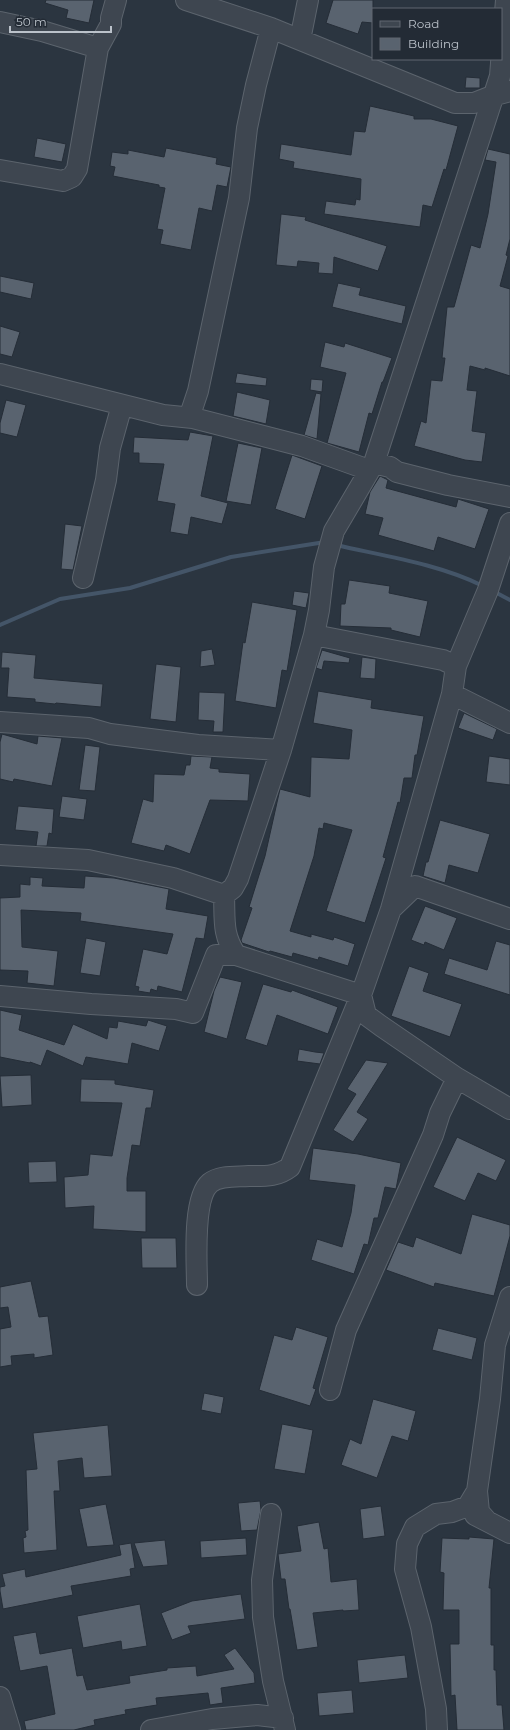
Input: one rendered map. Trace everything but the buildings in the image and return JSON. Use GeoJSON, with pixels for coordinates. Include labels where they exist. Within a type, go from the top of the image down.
{"type":"FeatureCollection","features":[{"type":"Feature","properties":{"kind":"street"},"geometry":{"type":"LineString","coordinates":[[0,170],[63,181],[72,177],[77,169],[98,48],[111,24],[111,18],[116,0]]}},
{"type":"Feature","properties":{"kind":"street"},"geometry":{"type":"LineString","coordinates":[[186,0],[271,28],[455,103],[474,103],[501,94]]}},
{"type":"Feature","properties":{"kind":"street"},"geometry":{"type":"LineString","coordinates":[[300,40],[308,0]]}},
{"type":"Feature","properties":{"kind":"street"},"geometry":{"type":"LineString","coordinates":[[502,51],[506,0]]}},
{"type":"Feature","properties":{"kind":"street"},"geometry":{"type":"LineString","coordinates":[[0,22],[42,31],[98,48]]}},
{"type":"Feature","properties":{"kind":"street"},"geometry":{"type":"LineString","coordinates":[[193,418],[192,409],[198,391],[239,198],[249,121],[256,85],[271,28]]}},
{"type":"Feature","properties":{"kind":"street"},"geometry":{"type":"LineString","coordinates":[[224,894],[233,888],[238,879],[273,768],[281,750],[314,635],[326,560],[334,531],[372,466],[501,94],[501,60]]}},
{"type":"Feature","properties":{"kind":"street"},"geometry":{"type":"LineString","coordinates":[[0,374],[163,415],[193,418],[372,466],[390,467],[397,472],[448,485],[510,497]]}},
{"type":"Feature","properties":{"kind":"street"},"geometry":{"type":"LineString","coordinates":[[83,578],[106,480],[110,448],[122,405]]}},
{"type":"Feature","properties":{"kind":"street"},"geometry":{"type":"LineString","coordinates":[[197,1285],[197,1220],[203,1193],[210,1183],[226,1177],[281,1174],[290,1167],[361,994],[390,909],[452,694],[456,666],[489,587],[510,522]]}},
{"type":"Feature","properties":{"kind":"street"},"geometry":{"type":"LineString","coordinates":[[314,635],[443,660],[456,666]]}},
{"type":"Feature","properties":{"kind":"street"},"geometry":{"type":"LineString","coordinates":[[452,694],[510,723]]}},
{"type":"Feature","properties":{"kind":"street"},"geometry":{"type":"LineString","coordinates":[[0,722],[89,728],[110,734],[198,745],[281,750]]}},
{"type":"Feature","properties":{"kind":"street"},"geometry":{"type":"LineString","coordinates":[[0,855],[88,860],[173,878],[224,894]]}},
{"type":"Feature","properties":{"kind":"street"},"geometry":{"type":"LineString","coordinates":[[390,909],[415,886],[510,919]]}},
{"type":"Feature","properties":{"kind":"street"},"geometry":{"type":"LineString","coordinates":[[224,894],[225,934],[228,943],[236,956]]}},
{"type":"Feature","properties":{"kind":"street"},"geometry":{"type":"LineString","coordinates":[[0,996],[91,1004],[176,1009],[193,1013],[225,934]]}},
{"type":"Feature","properties":{"kind":"street"},"geometry":{"type":"LineString","coordinates":[[216,955],[236,956],[361,994]]}},
{"type":"Feature","properties":{"kind":"street"},"geometry":{"type":"LineString","coordinates":[[361,994],[366,1015],[457,1078],[510,1110]]}},
{"type":"Feature","properties":{"kind":"street"},"geometry":{"type":"LineString","coordinates":[[330,1390],[346,1330],[433,1135],[440,1113],[457,1078]]}},
{"type":"Feature","properties":{"kind":"street"},"geometry":{"type":"LineString","coordinates":[[487,1521],[479,1512],[477,1491],[490,1399],[495,1345],[510,1297]]}},
{"type":"Feature","properties":{"kind":"street"},"geometry":{"type":"LineString","coordinates":[[452,1512],[468,1506],[477,1491]]}},
{"type":"Feature","properties":{"kind":"street"},"geometry":{"type":"LineString","coordinates":[[437,1730],[436,1709],[421,1627],[405,1568],[407,1544],[415,1526],[436,1514],[452,1512],[474,1514],[510,1533]]}},
{"type":"Feature","properties":{"kind":"street"},"geometry":{"type":"LineString","coordinates":[[271,1514],[262,1580],[263,1617],[273,1681],[284,1724]]}},
{"type":"Feature","properties":{"kind":"street"},"geometry":{"type":"LineString","coordinates":[[0,1697],[10,1730]]}},
{"type":"Feature","properties":{"kind":"street"},"geometry":{"type":"LineString","coordinates":[[151,1730],[212,1719],[257,1715],[284,1724]]}},
{"type":"Feature","properties":{"kind":"waterway"},"geometry":{"type":"LineString","coordinates":[[0,625],[60,599],[130,588],[231,557],[325,542]]}},
{"type":"Feature","properties":{"kind":"waterway"},"geometry":{"type":"LineString","coordinates":[[336,545],[430,566],[466,578],[483,586]]}},
{"type":"Feature","properties":{"kind":"waterway"},"geometry":{"type":"LineString","coordinates":[[493,591],[510,600]]}}]}
